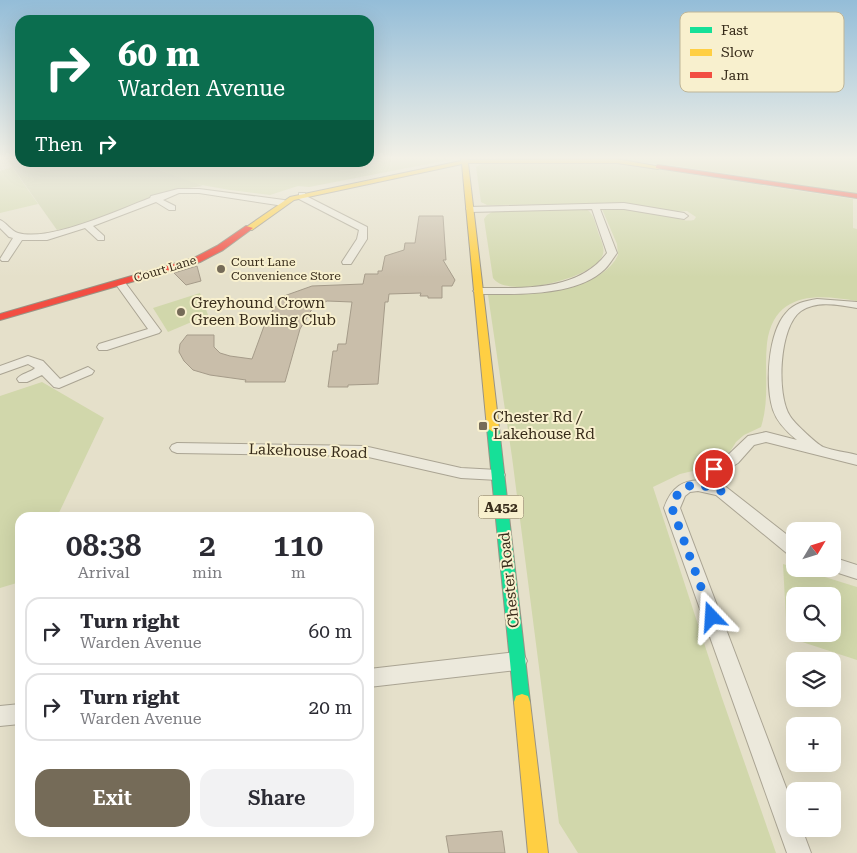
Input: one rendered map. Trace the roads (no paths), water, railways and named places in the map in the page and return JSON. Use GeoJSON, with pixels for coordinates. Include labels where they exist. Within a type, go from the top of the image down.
{"type":"FeatureCollection","features":[{"type":"Feature","properties":{"kind":"main road","name":"Court Lane"},"geometry":{"type":"LineString","coordinates":[[0,317],[207,256],[294,198]]}},
{"type":"Feature","properties":{"kind":"main road","name":"Chester Road"},"geometry":{"type":"LineString","coordinates":[[469,198],[538,853]]}},
{"type":"Feature","properties":{"kind":"street"},"geometry":{"type":"LineString","coordinates":[[0,223],[6,232],[20,237],[47,236],[88,225],[154,198],[172,208]]}},
{"type":"Feature","properties":{"kind":"street"},"geometry":{"type":"LineString","coordinates":[[250,198],[284,203]]}},
{"type":"Feature","properties":{"kind":"street"},"geometry":{"type":"LineString","coordinates":[[304,198],[364,229],[362,239],[347,262]]}},
{"type":"Feature","properties":{"kind":"street"},"geometry":{"type":"LineString","coordinates":[[478,291],[551,288],[577,280],[600,268],[608,261],[612,253],[595,206]]}},
{"type":"Feature","properties":{"kind":"street"},"geometry":{"type":"LineString","coordinates":[[470,209],[624,206],[684,216]]}},
{"type":"Feature","properties":{"kind":"street"},"geometry":{"type":"LineString","coordinates":[[88,225],[102,238]]}},
{"type":"Feature","properties":{"kind":"street"},"geometry":{"type":"LineString","coordinates":[[5,254],[20,237]]}},
{"type":"Feature","properties":{"kind":"street"},"geometry":{"type":"LineString","coordinates":[[103,347],[155,331],[120,283]]}},
{"type":"Feature","properties":{"kind":"street"},"geometry":{"type":"LineString","coordinates":[[818,450],[796,433],[780,411],[776,369],[781,332],[785,321],[794,312],[814,302],[834,301],[857,305]]}},
{"type":"Feature","properties":{"kind":"street"},"geometry":{"type":"LineString","coordinates":[[0,370],[28,360],[35,361],[59,384],[88,371]]}},
{"type":"Feature","properties":{"kind":"street"},"geometry":{"type":"LineString","coordinates":[[23,379],[36,374],[41,368]]}},
{"type":"Feature","properties":{"kind":"street"},"geometry":{"type":"LineString","coordinates":[[786,543],[721,491],[713,481],[712,473],[733,458],[745,443],[766,437],[857,460]]}},
{"type":"Feature","properties":{"kind":"street","name":"Lakehouse Road"},"geometry":{"type":"LineString","coordinates":[[176,448],[364,451],[461,473],[498,475]]}},
{"type":"Feature","properties":{"kind":"street"},"geometry":{"type":"LineString","coordinates":[[721,491],[706,485],[691,484],[675,498],[672,508],[799,853]]}},
{"type":"Feature","properties":{"kind":"street"},"geometry":{"type":"LineString","coordinates":[[841,567],[857,572]]}},
{"type":"Feature","properties":{"kind":"street"},"geometry":{"type":"LineString","coordinates":[[374,677],[518,661]]}},
{"type":"Feature","properties":{"kind":"street"},"geometry":{"type":"LineString","coordinates":[[0,716],[15,714]]}},
{"type":"Feature","properties":{"kind":"place","name":"Court Lane Convenience Store"},"geometry":{"type":"Point","coordinates":[221,269]}},
{"type":"Feature","properties":{"kind":"place","name":"Greyhound Crown Green Bowling Club"},"geometry":{"type":"Point","coordinates":[181,312]}},
{"type":"Feature","properties":{"kind":"place","name":"Chester Rd / Lakehouse Rd"},"geometry":{"type":"Point","coordinates":[483,426]}}]}
